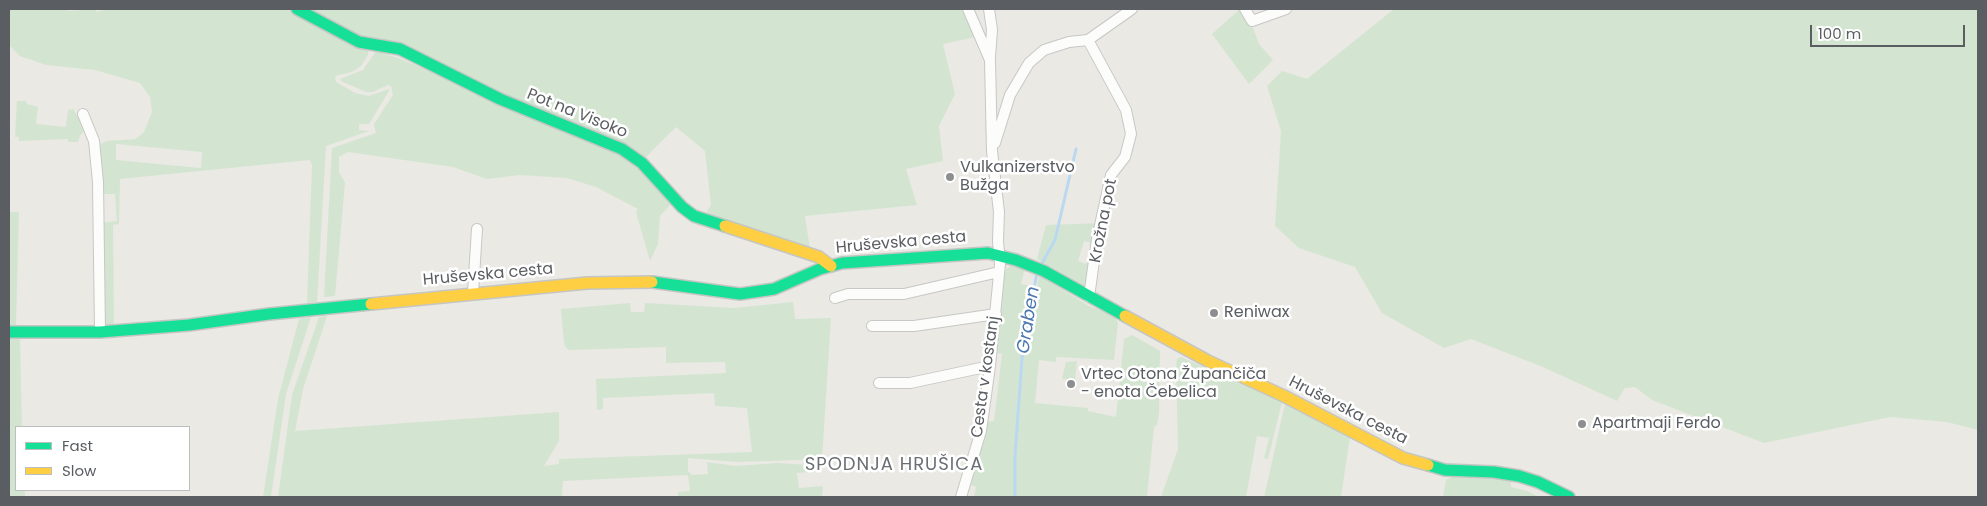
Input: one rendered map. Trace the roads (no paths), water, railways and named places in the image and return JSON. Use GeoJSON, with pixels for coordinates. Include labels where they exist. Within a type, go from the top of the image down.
{"type":"FeatureCollection","features":[{"type":"Feature","properties":{"kind":"street","name":"Pot na Visoko"},"geometry":{"type":"LineString","coordinates":[[297,9],[359,42],[400,49],[500,100],[622,149],[642,163],[682,207],[694,216],[819,257],[831,266]]}},
{"type":"Feature","properties":{"kind":"street"},"geometry":{"type":"LineString","coordinates":[[968,9],[990,60]]}},
{"type":"Feature","properties":{"kind":"street"},"geometry":{"type":"LineString","coordinates":[[989,9],[992,30],[990,60],[992,151],[999,212],[999,255]]}},
{"type":"Feature","properties":{"kind":"street"},"geometry":{"type":"LineString","coordinates":[[992,151],[1010,95],[1029,62],[1044,50],[1069,42],[1088,40],[1123,12],[1132,9]]}},
{"type":"Feature","properties":{"kind":"street"},"geometry":{"type":"LineString","coordinates":[[1246,9],[1252,22],[1286,9]]}},
{"type":"Feature","properties":{"kind":"street","name":"Krožna pot"},"geometry":{"type":"LineString","coordinates":[[1088,40],[1126,110],[1131,134],[1125,157],[1111,175],[1097,239],[1089,297]]}},
{"type":"Feature","properties":{"kind":"street"},"geometry":{"type":"LineString","coordinates":[[83,114],[94,141],[98,182],[100,332]]}},
{"type":"Feature","properties":{"kind":"street"},"geometry":{"type":"LineString","coordinates":[[473,293],[477,229]]}},
{"type":"Feature","properties":{"kind":"street","name":"Hruševska cesta"},"geometry":{"type":"LineString","coordinates":[[9,332],[100,332],[189,325],[269,314],[569,284],[636,281],[740,294],[774,289],[831,266],[854,262],[978,252],[999,255],[1040,269],[1208,361],[1292,400],[1403,458],[1444,470],[1494,472],[1524,477],[1569,497]]}},
{"type":"Feature","properties":{"kind":"street","name":"Cesta v kostanj"},"geometry":{"type":"LineString","coordinates":[[962,497],[980,431],[990,366],[996,314],[999,255]]}},
{"type":"Feature","properties":{"kind":"street"},"geometry":{"type":"LineString","coordinates":[[836,298],[848,294],[904,294],[999,272]]}},
{"type":"Feature","properties":{"kind":"street"},"geometry":{"type":"LineString","coordinates":[[872,326],[914,326],[996,314]]}},
{"type":"Feature","properties":{"kind":"street"},"geometry":{"type":"LineString","coordinates":[[879,383],[910,383],[990,366]]}},
{"type":"Feature","properties":{"kind":"waterway","name":"Graben"},"geometry":{"type":"LineString","coordinates":[[1041,265],[1055,240],[1076,149]]}},
{"type":"Feature","properties":{"kind":"waterway","name":"Graben"},"geometry":{"type":"LineString","coordinates":[[1015,497],[1015,456],[1023,345],[1037,273]]}},
{"type":"Feature","properties":{"kind":"place","name":"Vulkanizerstvo Bužga"},"geometry":{"type":"Point","coordinates":[950,177]}},
{"type":"Feature","properties":{"kind":"place","name":"Reniwax"},"geometry":{"type":"Point","coordinates":[1214,313]}},
{"type":"Feature","properties":{"kind":"place","name":"Vrtec Otona Župančiča - enota Čebelica"},"geometry":{"type":"Point","coordinates":[1071,384]}},
{"type":"Feature","properties":{"kind":"place","name":"Apartmaji Ferdo"},"geometry":{"type":"Point","coordinates":[1582,424]}},
{"type":"Feature","properties":{"kind":"district","name":"SPODNJA HRUŠICA"},"geometry":{"type":"Point","coordinates":[894,465]}}]}
